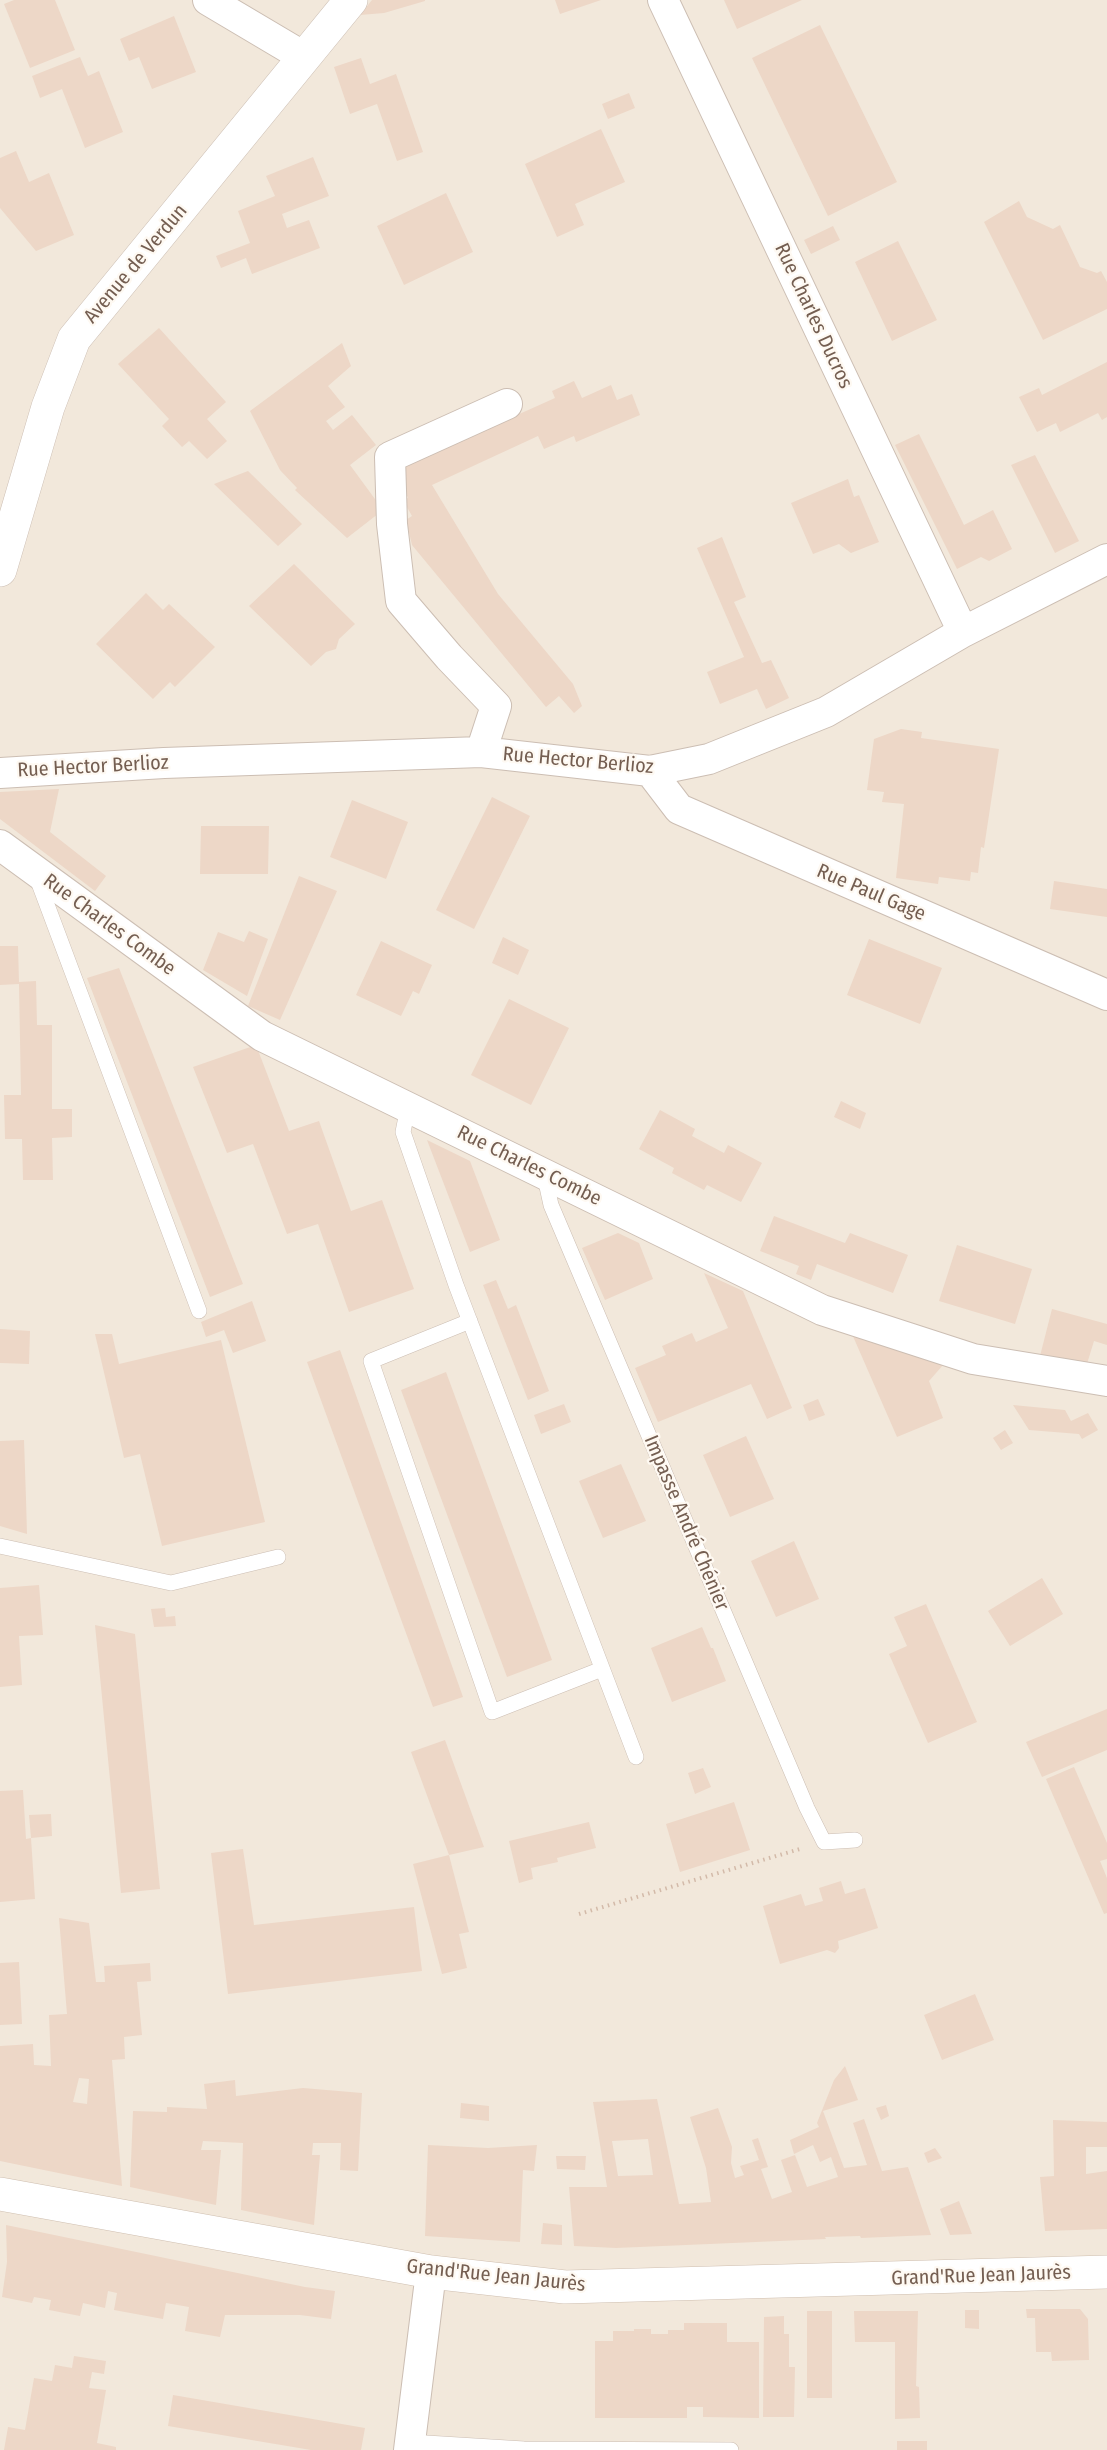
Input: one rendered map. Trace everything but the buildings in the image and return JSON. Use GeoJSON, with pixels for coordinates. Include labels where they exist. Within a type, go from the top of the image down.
{"type":"FeatureCollection","features":[{"type":"Feature","properties":{"kind":"main road","name":"Avenue de Verdun"},"geometry":{"type":"LineString","coordinates":[[0,570],[48,407],[74,339],[351,0]]}},
{"type":"Feature","properties":{"kind":"main road","name":"Grand'Rue Jean Jaurès"},"geometry":{"type":"LineString","coordinates":[[0,2194],[431,2272],[565,2287],[1107,2272]]}},
{"type":"Feature","properties":{"kind":"street"},"geometry":{"type":"LineString","coordinates":[[208,0],[304,57]]}},
{"type":"Feature","properties":{"kind":"street","name":"Rue Charles Ducros"},"geometry":{"type":"LineString","coordinates":[[663,0],[963,632]]}},
{"type":"Feature","properties":{"kind":"street"},"geometry":{"type":"LineString","coordinates":[[481,752],[496,706],[449,657],[401,601],[392,524],[390,457],[507,404]]}},
{"type":"Feature","properties":{"kind":"street","name":"Rue Hector Berlioz"},"geometry":{"type":"LineString","coordinates":[[0,773],[164,763],[481,752],[650,771],[709,759],[826,712],[963,632],[1107,559]]}},
{"type":"Feature","properties":{"kind":"street","name":"Rue Paul Gage"},"geometry":{"type":"LineString","coordinates":[[650,771],[679,810],[1107,995]]}},
{"type":"Feature","properties":{"kind":"street","name":"Rue Charles Combe"},"geometry":{"type":"LineString","coordinates":[[0,845],[262,1036],[822,1310],[974,1359],[1107,1382]]}},
{"type":"Feature","properties":{"kind":"street"},"geometry":{"type":"LineString","coordinates":[[410,2446],[431,2272]]}},
{"type":"Feature","properties":{"kind":"lane"},"geometry":{"type":"LineString","coordinates":[[34,869],[199,1311]]}},
{"type":"Feature","properties":{"kind":"lane"},"geometry":{"type":"LineString","coordinates":[[408,1107],[403,1132],[470,1321],[636,1757]]}},
{"type":"Feature","properties":{"kind":"lane","name":"Impasse André Chénier"},"geometry":{"type":"LineString","coordinates":[[544,1173],[551,1205],[807,1808],[824,1842]]}},
{"type":"Feature","properties":{"kind":"lane"},"geometry":{"type":"LineString","coordinates":[[470,1321],[371,1361],[492,1712],[602,1669]]}},
{"type":"Feature","properties":{"kind":"lane"},"geometry":{"type":"LineString","coordinates":[[0,1546],[171,1583],[278,1557]]}},
{"type":"Feature","properties":{"kind":"lane"},"geometry":{"type":"LineString","coordinates":[[824,1842],[855,1840]]}},
{"type":"Feature","properties":{"kind":"lane"},"geometry":{"type":"LineString","coordinates":[[410,2446],[731,2450]]}},
{"type":"Feature","properties":{"kind":"path"},"geometry":{"type":"LineString","coordinates":[[579,1914],[824,1842]]}},
{"type":"Feature","properties":{"kind":"shaded area"},"geometry":{"type":"Polygon","coordinates":[[[0,0],[1107,0],[1107,2450],[0,2450],[0,0]]]}}]}
